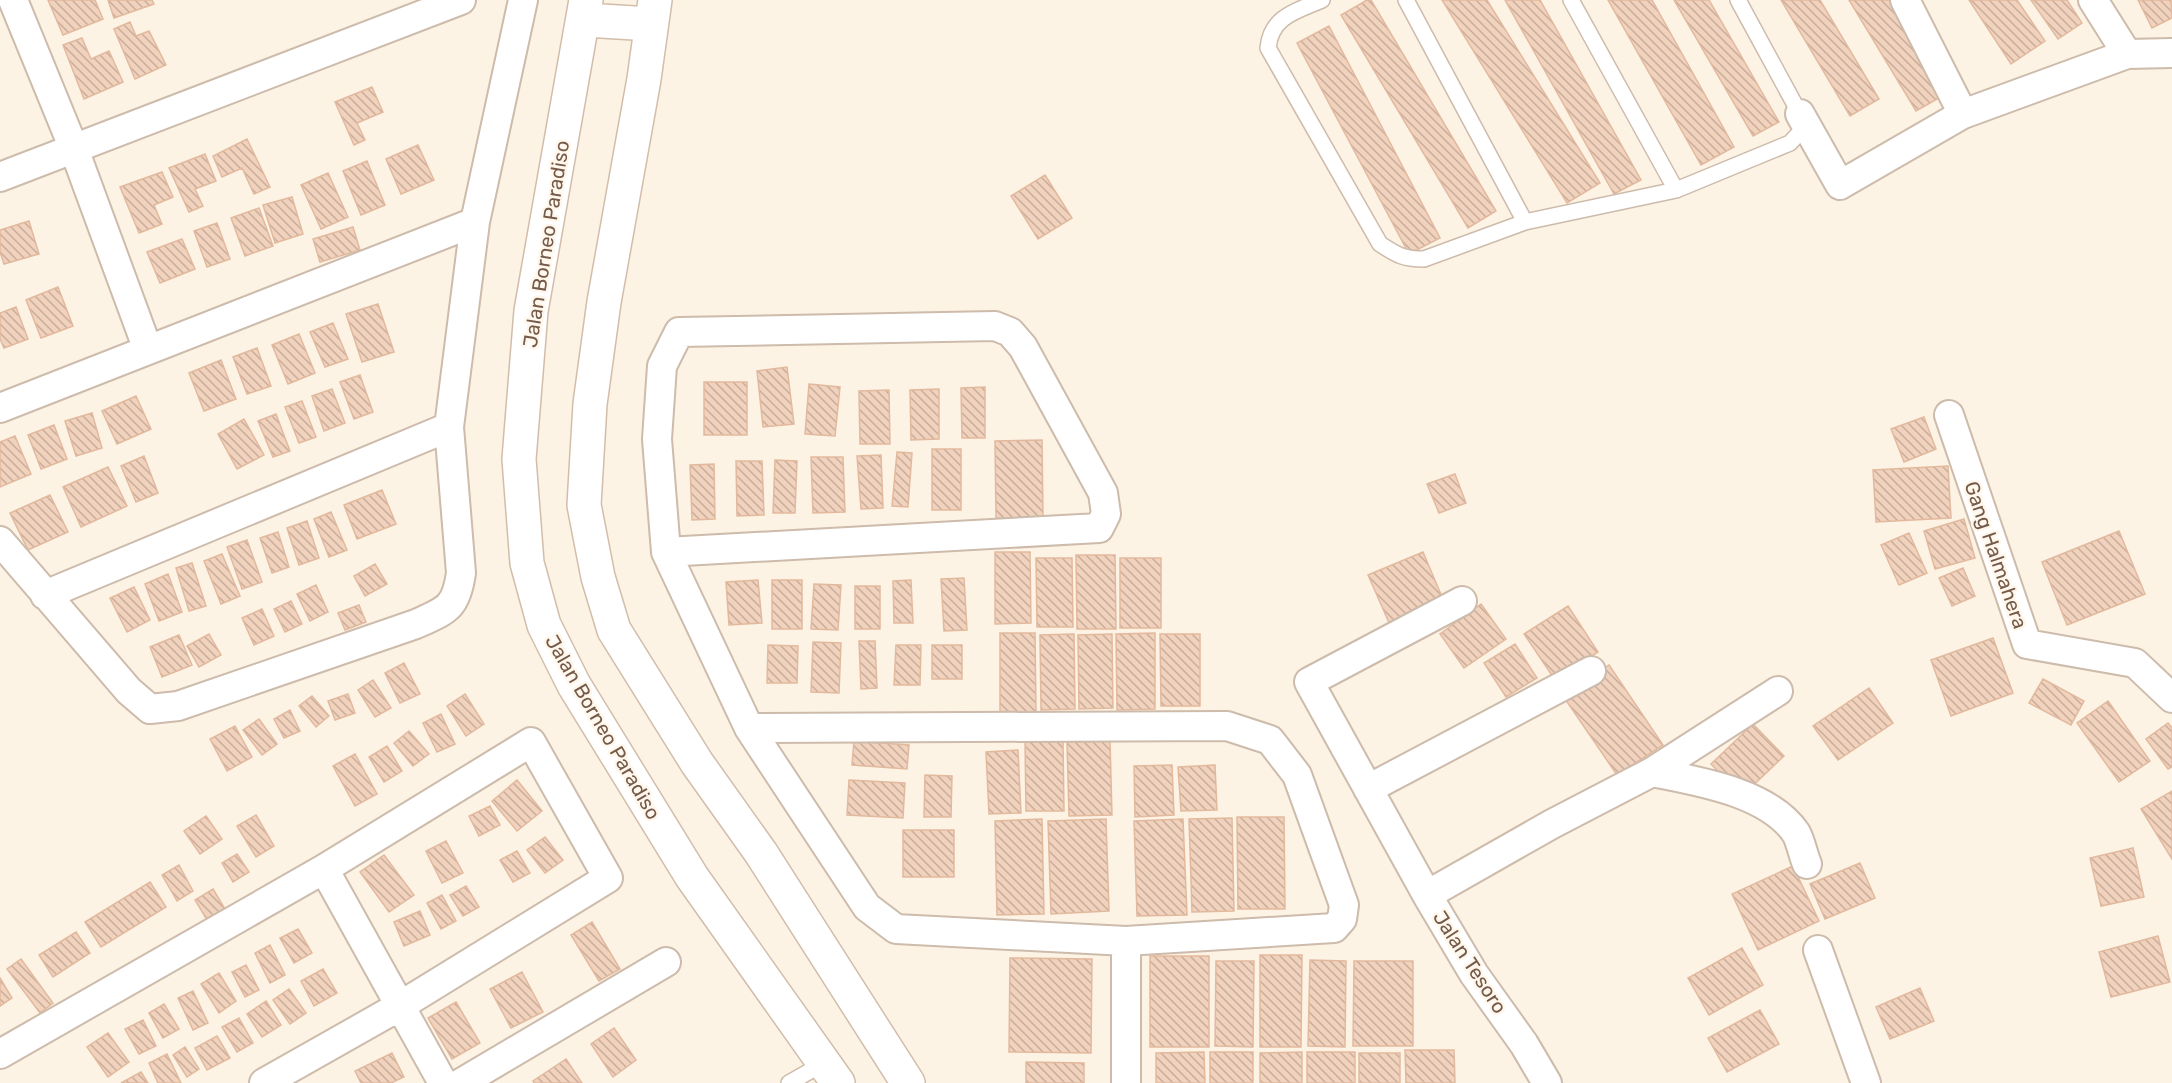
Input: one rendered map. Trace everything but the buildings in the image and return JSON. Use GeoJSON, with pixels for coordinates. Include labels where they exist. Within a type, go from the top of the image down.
{"type":"FeatureCollection","features":[{"type":"Feature","properties":{"kind":"street"},"geometry":{"type":"LineString","coordinates":[[13,0],[74,149],[148,350]]}},
{"type":"Feature","properties":{"kind":"street"},"geometry":{"type":"LineString","coordinates":[[0,177],[461,0]]}},
{"type":"Feature","properties":{"kind":"street"},"geometry":{"type":"LineString","coordinates":[[0,541],[129,691],[150,709],[178,706],[416,624],[443,612],[458,596],[460,573],[449,427],[476,222],[523,0]]}},
{"type":"Feature","properties":{"kind":"street"},"geometry":{"type":"LineString","coordinates":[[1905,0],[1963,114]]}},
{"type":"Feature","properties":{"kind":"street"},"geometry":{"type":"LineString","coordinates":[[2093,0],[2127,54]]}},
{"type":"Feature","properties":{"kind":"street"},"geometry":{"type":"LineString","coordinates":[[585,10],[653,12],[644,79],[604,302],[590,404],[584,505],[598,577],[614,630],[697,764],[761,853],[908,1083]]}},
{"type":"Feature","properties":{"kind":"street","name":"Jalan Borneo Paradiso"},"geometry":{"type":"LineString","coordinates":[[585,10],[531,311],[519,459],[527,563],[544,626],[574,685],[668,840],[831,1073]]}},
{"type":"Feature","properties":{"kind":"street"},"geometry":{"type":"LineString","coordinates":[[1800,114],[1840,185],[1963,114],[2127,54],[2172,53]]}},
{"type":"Feature","properties":{"kind":"street"},"geometry":{"type":"LineString","coordinates":[[0,408],[476,222]]}},
{"type":"Feature","properties":{"kind":"street"},"geometry":{"type":"LineString","coordinates":[[666,552],[1099,528],[1106,514],[1103,493],[1023,347],[1010,332],[995,326],[679,332],[662,366],[657,439],[666,552],[749,728],[867,908],[896,929],[1126,941],[1334,928],[1342,919],[1344,905],[1297,776],[1270,740],[1227,726],[749,728]]}},
{"type":"Feature","properties":{"kind":"street","name":"Gang Halmahera"},"geometry":{"type":"LineString","coordinates":[[1950,415],[2027,644],[2135,663],[2172,698]]}},
{"type":"Feature","properties":{"kind":"street"},"geometry":{"type":"LineString","coordinates":[[45,595],[449,427]]}},
{"type":"Feature","properties":{"kind":"street"},"geometry":{"type":"LineString","coordinates":[[1427,895],[1309,682],[1462,601]]}},
{"type":"Feature","properties":{"kind":"street"},"geometry":{"type":"LineString","coordinates":[[1368,789],[1591,671]]}},
{"type":"Feature","properties":{"kind":"street","name":"Jalan Tesoro"},"geometry":{"type":"LineString","coordinates":[[1547,1083],[1524,1044],[1474,974],[1427,895],[1652,772],[1778,691]]}},
{"type":"Feature","properties":{"kind":"street"},"geometry":{"type":"LineString","coordinates":[[0,1054],[324,869],[531,742],[608,878],[400,1006],[264,1083]]}},
{"type":"Feature","properties":{"kind":"street"},"geometry":{"type":"LineString","coordinates":[[1652,772],[1714,784],[1767,808],[1784,819],[1797,835],[1807,864]]}},
{"type":"Feature","properties":{"kind":"street"},"geometry":{"type":"LineString","coordinates":[[324,869],[443,1083]]}},
{"type":"Feature","properties":{"kind":"street"},"geometry":{"type":"LineString","coordinates":[[1126,941],[1126,1083]]}},
{"type":"Feature","properties":{"kind":"street"},"geometry":{"type":"LineString","coordinates":[[1818,950],[1866,1083]]}},
{"type":"Feature","properties":{"kind":"street"},"geometry":{"type":"LineString","coordinates":[[461,1083],[666,962]]}},
{"type":"Feature","properties":{"kind":"lane"},"geometry":{"type":"LineString","coordinates":[[1322,0],[1282,18],[1269,34],[1268,48],[1380,244],[1403,258],[1424,259],[1525,222],[1676,190],[1790,143],[1801,131],[1800,114],[1738,0]]}},
{"type":"Feature","properties":{"kind":"lane"},"geometry":{"type":"LineString","coordinates":[[1406,0],[1525,222]]}},
{"type":"Feature","properties":{"kind":"lane"},"geometry":{"type":"LineString","coordinates":[[1571,0],[1676,190]]}},
{"type":"Feature","properties":{"kind":"lane"},"geometry":{"type":"LineString","coordinates":[[789,1083],[831,1073]]}}]}
